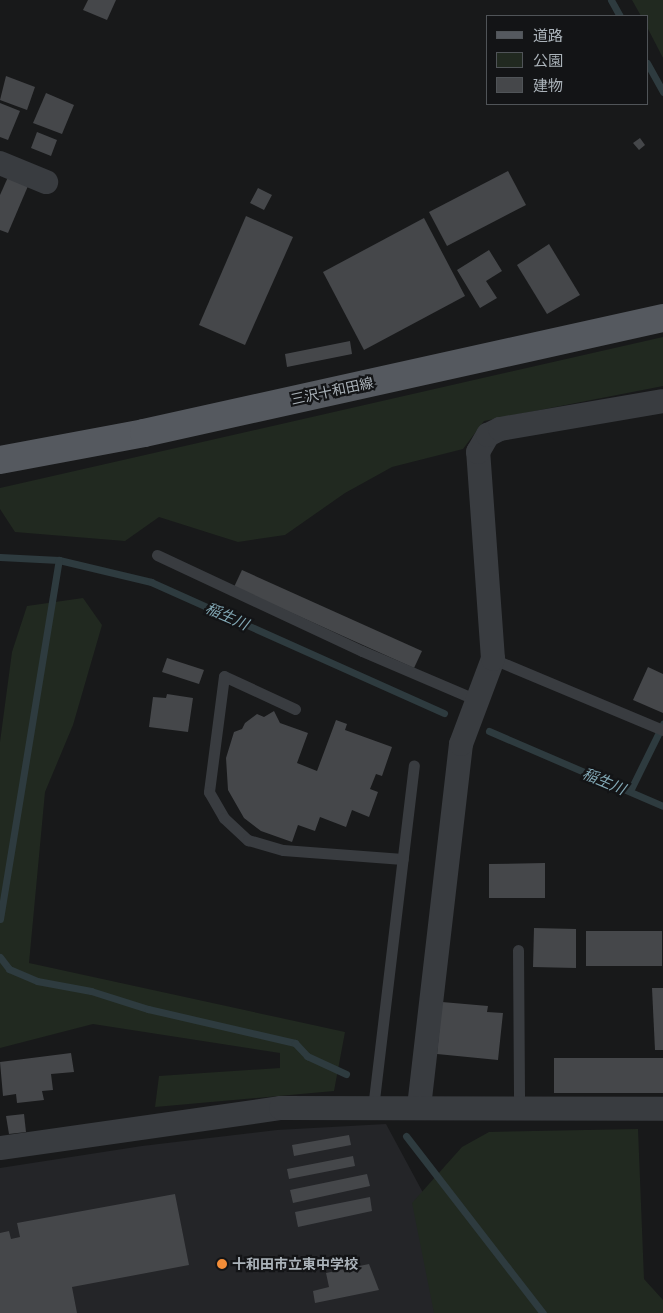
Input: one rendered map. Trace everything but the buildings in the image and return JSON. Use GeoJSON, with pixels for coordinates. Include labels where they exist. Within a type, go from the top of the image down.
{"type":"FeatureCollection","features":[{"type":"Feature","properties":{"kind":"main road","name":"三沢十和田線"},"geometry":{"type":"LineString","coordinates":[[0,460],[144,433],[663,318]]}},
{"type":"Feature","properties":{"kind":"street"},"geometry":{"type":"LineString","coordinates":[[0,164],[46,182]]}},
{"type":"Feature","properties":{"kind":"street"},"geometry":{"type":"LineString","coordinates":[[419,1107],[461,744],[479,701],[493,659],[478,452],[488,435],[500,429],[663,401]]}},
{"type":"Feature","properties":{"kind":"street"},"geometry":{"type":"LineString","coordinates":[[0,1148],[236,1112],[280,1108],[663,1109]]}},
{"type":"Feature","properties":{"kind":"lane"},"geometry":{"type":"LineString","coordinates":[[157,555],[362,651],[479,701]]}},
{"type":"Feature","properties":{"kind":"lane"},"geometry":{"type":"LineString","coordinates":[[493,659],[663,730]]}},
{"type":"Feature","properties":{"kind":"lane"},"geometry":{"type":"LineString","coordinates":[[295,709],[224,676],[209,792],[224,818],[248,840],[283,850],[402,859]]}},
{"type":"Feature","properties":{"kind":"lane"},"geometry":{"type":"LineString","coordinates":[[373,1108],[414,765]]}},
{"type":"Feature","properties":{"kind":"lane"},"geometry":{"type":"LineString","coordinates":[[518,950],[519,1108]]}},
{"type":"Feature","properties":{"kind":"shaded area","name":"十和田市立東中学校"},"geometry":{"type":"Polygon","coordinates":[[[386,1124],[435,1215],[454,1313],[0,1313],[0,1168],[142,1146],[277,1130],[386,1124]]]}},
{"type":"Feature","properties":{"kind":"green space"},"geometry":{"type":"Polygon","coordinates":[[[632,0],[663,0],[663,58],[648,29],[648,15],[640,15],[632,0]]]}},
{"type":"Feature","properties":{"kind":"green space"},"geometry":{"type":"Polygon","coordinates":[[[663,337],[663,386],[484,421],[463,449],[392,467],[345,493],[285,535],[238,542],[159,517],[125,541],[15,532],[0,509],[0,488],[663,337]]]}},
{"type":"Feature","properties":{"kind":"green space"},"geometry":{"type":"Polygon","coordinates":[[[83,598],[102,625],[73,725],[45,792],[29,963],[345,1032],[334,1091],[155,1107],[159,1076],[280,1068],[280,1053],[93,1024],[0,1048],[0,742],[12,652],[27,606],[83,598]]]}},
{"type":"Feature","properties":{"kind":"green space"},"geometry":{"type":"Polygon","coordinates":[[[638,1129],[644,1279],[663,1300],[663,1313],[434,1313],[412,1203],[462,1147],[489,1132],[638,1129]]]}},
{"type":"Feature","properties":{"kind":"waterway"},"geometry":{"type":"LineString","coordinates":[[611,0],[619,15]]}},
{"type":"Feature","properties":{"kind":"waterway"},"geometry":{"type":"LineString","coordinates":[[648,65],[663,92]]}},
{"type":"Feature","properties":{"kind":"waterway","name":"稲生川"},"geometry":{"type":"LineString","coordinates":[[0,557],[59,560],[151,582],[444,713]]}},
{"type":"Feature","properties":{"kind":"waterway"},"geometry":{"type":"LineString","coordinates":[[0,919],[59,560]]}},
{"type":"Feature","properties":{"kind":"waterway"},"geometry":{"type":"LineString","coordinates":[[630,791],[663,724]]}},
{"type":"Feature","properties":{"kind":"waterway","name":"稲生川"},"geometry":{"type":"LineString","coordinates":[[489,731],[663,806]]}},
{"type":"Feature","properties":{"kind":"waterway"},"geometry":{"type":"LineString","coordinates":[[0,957],[9,969],[37,981],[91,991],[148,1009],[295,1043],[307,1056],[346,1074]]}},
{"type":"Feature","properties":{"kind":"waterway"},"geometry":{"type":"LineString","coordinates":[[406,1136],[543,1313]]}},
{"type":"Feature","properties":{"kind":"place","name":"十和田市立東中学校"},"geometry":{"type":"Point","coordinates":[222,1264]}}]}
